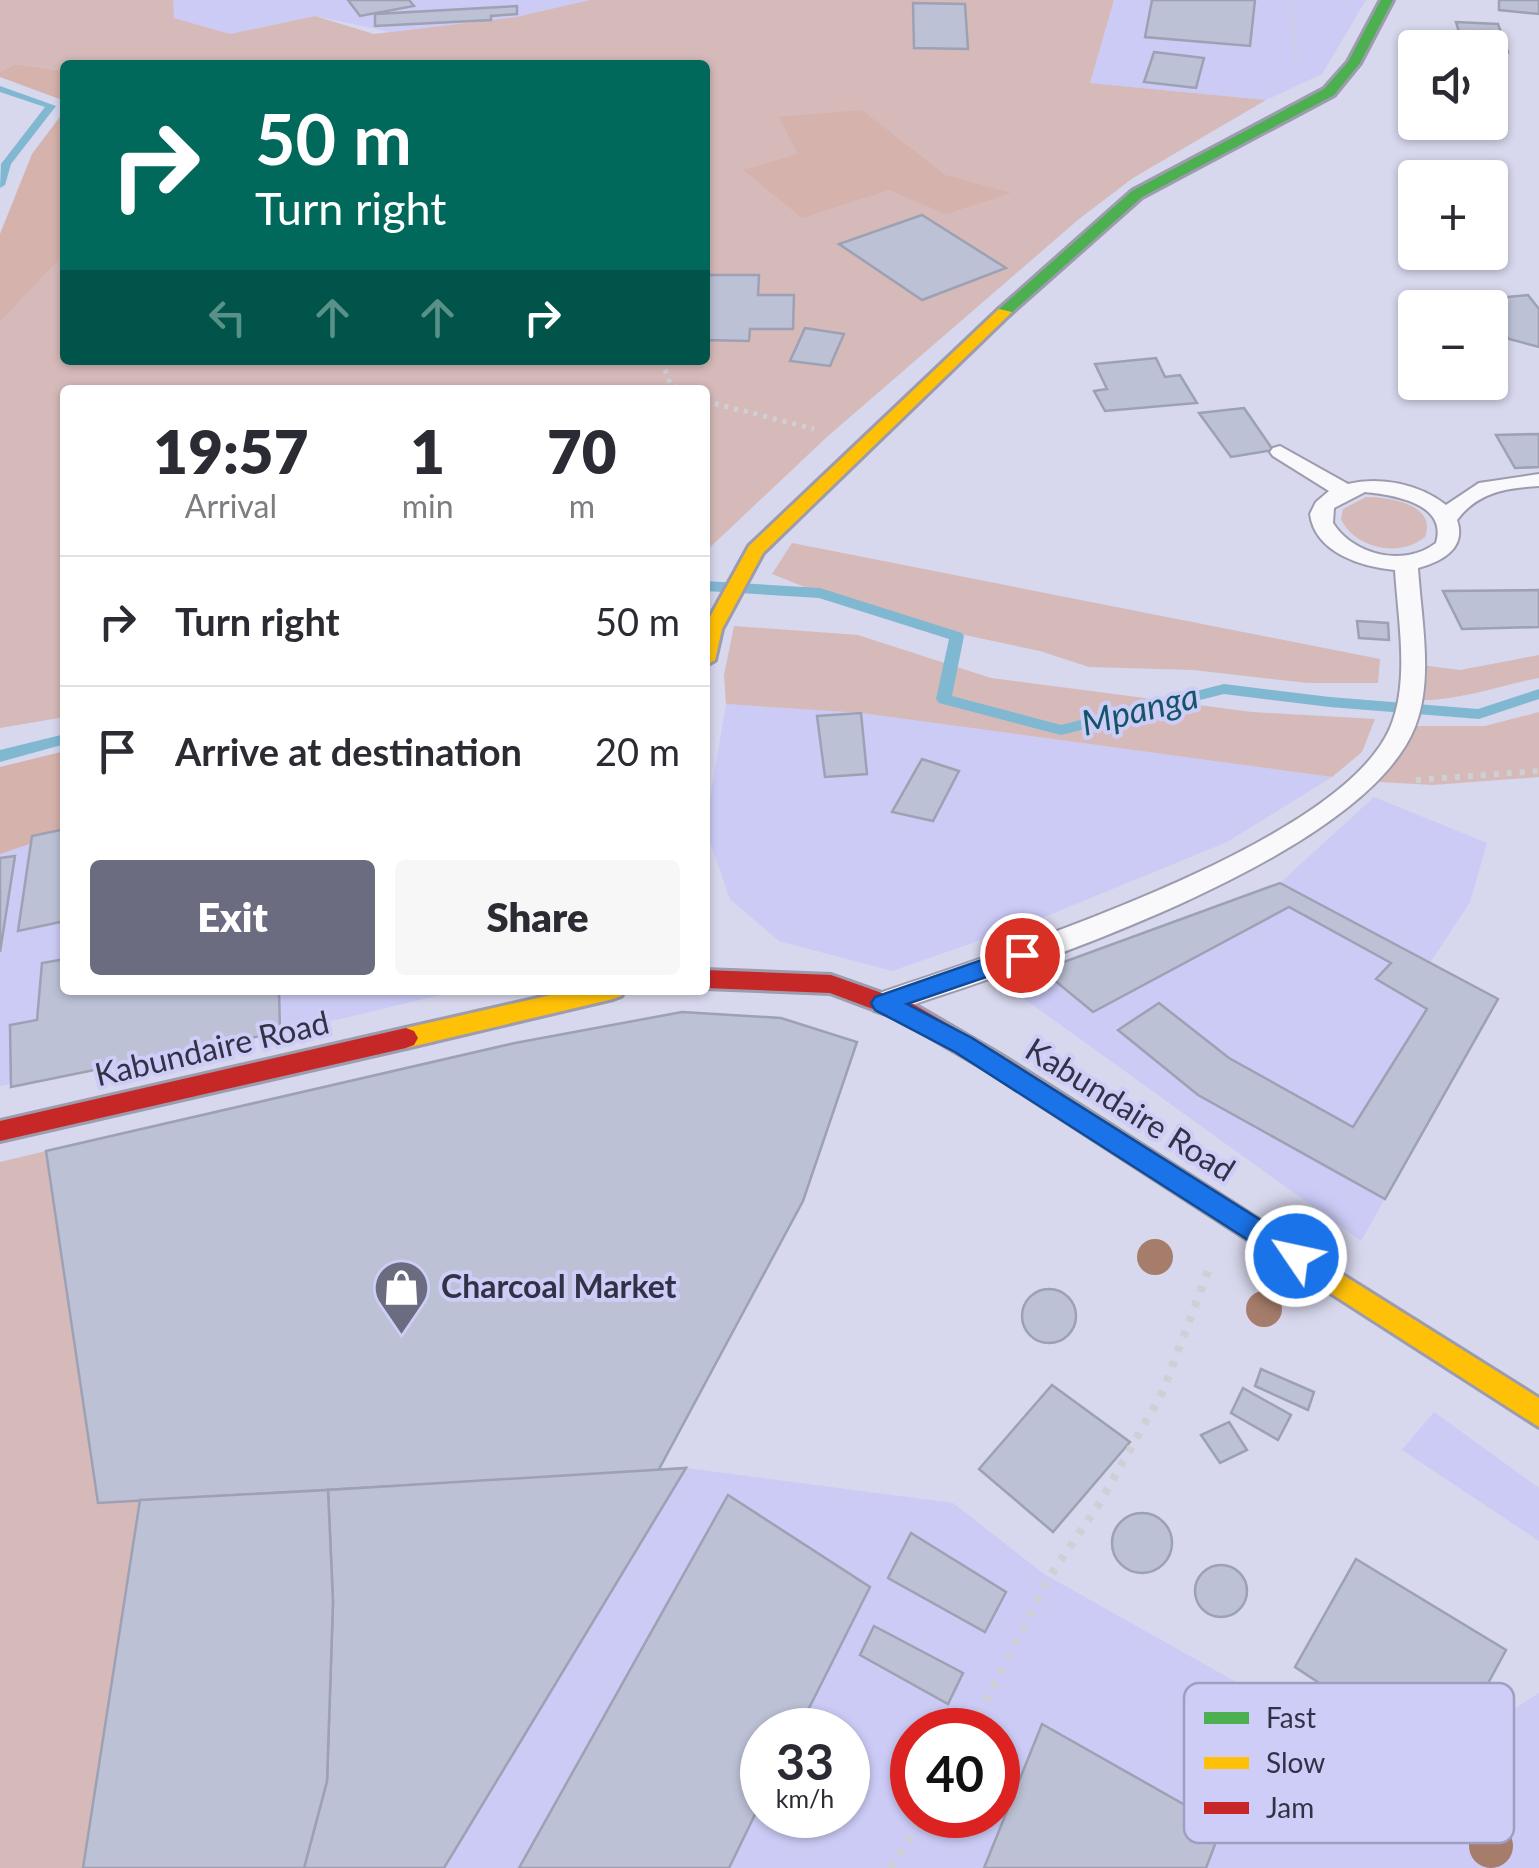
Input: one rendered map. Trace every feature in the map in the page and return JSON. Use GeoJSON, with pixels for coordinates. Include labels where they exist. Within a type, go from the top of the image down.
{"type":"FeatureCollection","features":[{"type":"Feature","properties":{"kind":"street"},"geometry":{"type":"LineString","coordinates":[[710,640],[755,550],[1028,289],[1137,194],[1329,92],[1354,63],[1386,0]]}},
{"type":"Feature","properties":{"kind":"street","name":"Kabundaire Road"},"geometry":{"type":"LineString","coordinates":[[710,980],[808,981],[848,988],[964,1045],[1539,1414]]}},
{"type":"Feature","properties":{"kind":"street","name":"Kabundaire Road"},"geometry":{"type":"LineString","coordinates":[[0,1130],[591,995]]}},
{"type":"Feature","properties":{"kind":"lane"},"geometry":{"type":"LineString","coordinates":[[1280,452],[1344,490]]}},
{"type":"Feature","properties":{"kind":"lane"},"geometry":{"type":"LineString","coordinates":[[1446,520],[1457,503],[1480,488],[1506,481],[1539,480]]}},
{"type":"Feature","properties":{"kind":"lane"},"geometry":{"type":"LineString","coordinates":[[1365,486],[1401,491],[1433,506],[1446,520],[1450,535],[1444,548],[1429,558],[1406,562],[1368,558],[1334,541],[1322,526],[1320,512],[1328,498],[1365,486]]}},
{"type":"Feature","properties":{"kind":"lane"},"geometry":{"type":"LineString","coordinates":[[883,1003],[1022,955],[1188,884],[1304,829],[1362,781],[1388,753],[1404,725],[1410,684],[1406,562]]}},
{"type":"Feature","properties":{"kind":"path"},"geometry":{"type":"LineString","coordinates":[[710,402],[869,440]]}},
{"type":"Feature","properties":{"kind":"path"},"geometry":{"type":"LineString","coordinates":[[1362,781],[1539,770]]}},
{"type":"Feature","properties":{"kind":"path"},"geometry":{"type":"LineString","coordinates":[[982,1708],[1050,1576],[1099,1504],[1163,1390],[1201,1284],[1236,1216]]}},
{"type":"Feature","properties":{"kind":"path"},"geometry":{"type":"LineString","coordinates":[[890,1868],[910,1838]]}},
{"type":"Feature","properties":{"kind":"shaded area"},"geometry":{"type":"Polygon","coordinates":[[[0,0],[173,0],[174,18],[230,34],[315,16],[374,34],[516,17],[590,0],[1114,0],[1090,83],[1266,100],[1133,178],[1079,219],[828,436],[710,547],[710,385],[60,385],[60,718],[0,728],[0,322],[60,259],[60,365],[710,365],[710,60],[60,60],[60,70],[15,64],[0,72],[0,0]]]}},
{"type":"Feature","properties":{"kind":"shaded area"},"geometry":{"type":"Polygon","coordinates":[[[173,0],[590,0],[516,17],[390,32],[315,16],[230,34],[173,18],[173,0]]]}},
{"type":"Feature","properties":{"kind":"shaded area"},"geometry":{"type":"Polygon","coordinates":[[[1114,0],[1366,0],[1322,74],[1266,100],[1089,83],[1114,0]]]}},
{"type":"Feature","properties":{"kind":"shaded area"},"geometry":{"type":"Polygon","coordinates":[[[15,64],[60,70],[60,99],[0,77],[0,72],[15,64]]]}},
{"type":"Feature","properties":{"kind":"shaded area"},"geometry":{"type":"Polygon","coordinates":[[[862,110],[945,175],[1011,193],[946,214],[889,190],[802,218],[743,170],[798,154],[779,117],[862,110]]]}},
{"type":"Feature","properties":{"kind":"shaded area"},"geometry":{"type":"Polygon","coordinates":[[[60,117],[60,259],[0,322],[0,234],[32,154],[60,117]]]}},
{"type":"Feature","properties":{"kind":"shaded area"},"geometry":{"type":"Polygon","coordinates":[[[1366,497],[1398,501],[1418,510],[1427,526],[1425,537],[1391,548],[1357,537],[1341,519],[1343,509],[1366,497]]]}},
{"type":"Feature","properties":{"kind":"shaded area"},"geometry":{"type":"Polygon","coordinates":[[[792,543],[1380,659],[1378,683],[1308,683],[1193,670],[1089,667],[1040,651],[880,617],[772,574],[792,543]]]}},
{"type":"Feature","properties":{"kind":"shaded area"},"geometry":{"type":"Polygon","coordinates":[[[734,626],[858,635],[991,678],[1252,712],[1375,719],[1362,752],[1332,777],[861,713],[726,704],[724,675],[734,626]]]}},
{"type":"Feature","properties":{"kind":"shaded area"},"geometry":{"type":"Polygon","coordinates":[[[1539,655],[1539,678],[1463,696],[1416,700],[1421,665],[1460,670],[1539,655]]]}},
{"type":"Feature","properties":{"kind":"shaded area"},"geometry":{"type":"Polygon","coordinates":[[[726,704],[861,713],[1332,777],[1227,842],[1032,922],[892,971],[779,941],[730,899],[710,842],[710,798],[726,704]]]}},
{"type":"Feature","properties":{"kind":"shaded area"},"geometry":{"type":"Polygon","coordinates":[[[1539,712],[1539,777],[1433,785],[1379,782],[1410,726],[1485,726],[1539,712]]]}},
{"type":"Feature","properties":{"kind":"shaded area"},"geometry":{"type":"Polygon","coordinates":[[[60,752],[60,834],[0,854],[0,767],[60,752]]]}},
{"type":"Feature","properties":{"kind":"shaded area"},"geometry":{"type":"Polygon","coordinates":[[[1374,797],[1487,843],[1470,902],[1430,963],[1498,999],[1361,1241],[1005,985],[1280,883],[1374,797]]]}},
{"type":"Feature","properties":{"kind":"shaded area"},"geometry":{"type":"Polygon","coordinates":[[[60,816],[60,995],[440,995],[345,1018],[0,1086],[0,843],[60,816]]]}},
{"type":"Feature","properties":{"kind":"shaded area"},"geometry":{"type":"Polygon","coordinates":[[[46,1151],[98,1502],[140,1500],[83,1868],[0,1868],[0,1162],[46,1151]]]}},
{"type":"Feature","properties":{"kind":"shaded area"},"geometry":{"type":"Polygon","coordinates":[[[1434,1412],[1539,1488],[1539,1541],[1402,1450],[1434,1412]]]}},
{"type":"Feature","properties":{"kind":"shaded area"},"geometry":{"type":"Polygon","coordinates":[[[686,1468],[953,1503],[1044,1574],[1237,1683],[1184,1683],[1184,1843],[1514,1843],[1514,1709],[1539,1693],[1539,1868],[444,1868],[686,1468]]]}},
{"type":"Feature","properties":{"kind":"building"},"geometry":{"type":"Polygon","coordinates":[[[348,0],[409,0],[414,6],[360,16],[348,0]]]}},
{"type":"Feature","properties":{"kind":"building"},"geometry":{"type":"Polygon","coordinates":[[[1152,0],[1255,0],[1250,46],[1145,37],[1152,0]]]}},
{"type":"Feature","properties":{"kind":"building"},"geometry":{"type":"Polygon","coordinates":[[[1499,0],[1539,0],[1539,14],[1499,10],[1499,0]]]}},
{"type":"Feature","properties":{"kind":"building"},"geometry":{"type":"Polygon","coordinates":[[[913,3],[965,4],[968,49],[914,48],[913,3]]]}},
{"type":"Feature","properties":{"kind":"building"},"geometry":{"type":"Polygon","coordinates":[[[517,6],[517,14],[491,16],[491,20],[375,26],[375,14],[517,6]]]}},
{"type":"Feature","properties":{"kind":"building"},"geometry":{"type":"Polygon","coordinates":[[[1456,22],[1498,24],[1500,30],[1458,30],[1456,22]]]}},
{"type":"Feature","properties":{"kind":"building"},"geometry":{"type":"Polygon","coordinates":[[[1154,52],[1204,58],[1196,88],[1144,82],[1154,52]]]}},
{"type":"Feature","properties":{"kind":"building"},"geometry":{"type":"Polygon","coordinates":[[[922,215],[1006,268],[922,300],[839,244],[922,215]]]}},
{"type":"Feature","properties":{"kind":"building"},"geometry":{"type":"Polygon","coordinates":[[[710,275],[759,275],[758,295],[794,295],[793,329],[750,329],[749,341],[710,340],[710,275]]]}},
{"type":"Feature","properties":{"kind":"building"},"geometry":{"type":"Polygon","coordinates":[[[1528,295],[1539,309],[1539,347],[1508,338],[1508,297],[1528,295]]]}},
{"type":"Feature","properties":{"kind":"building"},"geometry":{"type":"Polygon","coordinates":[[[805,328],[844,334],[830,366],[790,361],[805,328]]]}},
{"type":"Feature","properties":{"kind":"building"},"geometry":{"type":"Polygon","coordinates":[[[1156,358],[1165,377],[1180,375],[1197,403],[1105,411],[1094,391],[1107,389],[1095,364],[1156,358]]]}},
{"type":"Feature","properties":{"kind":"building"},"geometry":{"type":"Polygon","coordinates":[[[1244,408],[1273,450],[1231,457],[1199,413],[1244,408]]]}},
{"type":"Feature","properties":{"kind":"building"},"geometry":{"type":"Polygon","coordinates":[[[1539,434],[1539,467],[1515,468],[1496,435],[1539,434]]]}},
{"type":"Feature","properties":{"kind":"building"},"geometry":{"type":"Polygon","coordinates":[[[1539,590],[1539,627],[1462,629],[1443,591],[1539,590]]]}},
{"type":"Feature","properties":{"kind":"building"},"geometry":{"type":"Polygon","coordinates":[[[1357,621],[1388,623],[1389,640],[1359,638],[1357,621]]]}},
{"type":"Feature","properties":{"kind":"building"},"geometry":{"type":"Polygon","coordinates":[[[861,713],[867,774],[825,777],[817,716],[861,713]]]}},
{"type":"Feature","properties":{"kind":"building"},"geometry":{"type":"Polygon","coordinates":[[[922,759],[959,771],[933,821],[892,812],[922,759]]]}},
{"type":"Feature","properties":{"kind":"building"},"geometry":{"type":"Polygon","coordinates":[[[60,830],[60,922],[18,931],[32,836],[60,830]]]}},
{"type":"Feature","properties":{"kind":"building"},"geometry":{"type":"Polygon","coordinates":[[[15,856],[0,952],[0,858],[15,856]]]}},
{"type":"Feature","properties":{"kind":"building"},"geometry":{"type":"Polygon","coordinates":[[[1280,883],[1498,999],[1385,1199],[1198,1095],[1118,1030],[1159,1003],[1229,1058],[1353,1127],[1427,1009],[1376,979],[1391,963],[1289,907],[1093,1012],[1042,970],[1280,883]]]}},
{"type":"Feature","properties":{"kind":"building"},"geometry":{"type":"Polygon","coordinates":[[[60,960],[60,995],[279,995],[280,1032],[11,1087],[10,1025],[37,1020],[42,963],[60,960]]]}},
{"type":"Feature","properties":{"kind":"building","name":"Charcoal Market"},"geometry":{"type":"Polygon","coordinates":[[[682,1012],[781,1018],[857,1042],[803,1201],[658,1471],[98,1503],[46,1151],[515,1043],[682,1012]]]}},
{"type":"Feature","properties":{"kind":"building"},"geometry":{"type":"Polygon","coordinates":[[[1049,1289],[1068,1297],[1076,1316],[1068,1335],[1049,1343],[1030,1335],[1022,1316],[1030,1297],[1049,1289]]]}},
{"type":"Feature","properties":{"kind":"building"},"geometry":{"type":"Polygon","coordinates":[[[1261,1369],[1314,1392],[1308,1410],[1255,1386],[1261,1369]]]}},
{"type":"Feature","properties":{"kind":"building"},"geometry":{"type":"Polygon","coordinates":[[[1052,1385],[1130,1442],[1053,1532],[979,1469],[1052,1385]]]}},
{"type":"Feature","properties":{"kind":"building"},"geometry":{"type":"Polygon","coordinates":[[[1243,1388],[1291,1415],[1278,1440],[1231,1413],[1243,1388]]]}},
{"type":"Feature","properties":{"kind":"building"},"geometry":{"type":"Polygon","coordinates":[[[1229,1422],[1247,1450],[1220,1463],[1201,1435],[1229,1422]]]}},
{"type":"Feature","properties":{"kind":"building"},"geometry":{"type":"Polygon","coordinates":[[[686,1468],[444,1868],[304,1868],[327,1781],[333,1602],[328,1490],[686,1468]]]}},
{"type":"Feature","properties":{"kind":"building"},"geometry":{"type":"Polygon","coordinates":[[[328,1490],[333,1602],[327,1781],[304,1868],[83,1868],[140,1500],[328,1490]]]}},
{"type":"Feature","properties":{"kind":"building"},"geometry":{"type":"Polygon","coordinates":[[[728,1495],[870,1587],[809,1708],[740,1708],[740,1838],[744,1838],[729,1868],[519,1868],[728,1495]]]}},
{"type":"Feature","properties":{"kind":"building"},"geometry":{"type":"Polygon","coordinates":[[[1142,1513],[1163,1522],[1172,1543],[1163,1564],[1142,1573],[1121,1564],[1112,1543],[1121,1522],[1142,1513]]]}},
{"type":"Feature","properties":{"kind":"building"},"geometry":{"type":"Polygon","coordinates":[[[911,1533],[1006,1592],[985,1632],[888,1578],[911,1533]]]}},
{"type":"Feature","properties":{"kind":"building"},"geometry":{"type":"Polygon","coordinates":[[[1356,1559],[1506,1650],[1488,1683],[1319,1683],[1295,1667],[1356,1559]]]}},
{"type":"Feature","properties":{"kind":"building"},"geometry":{"type":"Polygon","coordinates":[[[1221,1565],[1239,1573],[1247,1591],[1239,1609],[1221,1617],[1203,1609],[1195,1591],[1203,1573],[1221,1565]]]}},
{"type":"Feature","properties":{"kind":"building"},"geometry":{"type":"Polygon","coordinates":[[[874,1626],[963,1673],[948,1704],[860,1655],[874,1626]]]}},
{"type":"Feature","properties":{"kind":"building"},"geometry":{"type":"Polygon","coordinates":[[[1042,1724],[1184,1804],[1184,1843],[1216,1843],[1206,1868],[984,1868],[996,1838],[1020,1838],[1020,1779],[1042,1724]]]}},
{"type":"Feature","properties":{"kind":"waterway"},"geometry":{"type":"LineString","coordinates":[[0,89],[51,106],[6,164],[0,185]]}},
{"type":"Feature","properties":{"kind":"waterway","name":"Mpanga"},"geometry":{"type":"LineString","coordinates":[[710,586],[820,593],[957,636],[944,699],[1061,730],[1224,689],[1479,714],[1539,694]]}},
{"type":"Feature","properties":{"kind":"waterway","name":"Mpanga"},"geometry":{"type":"LineString","coordinates":[[0,756],[60,740]]}},
{"type":"Feature","properties":{"kind":"traffic: fast"},"geometry":{"type":"LineString","coordinates":[[1004,312],[1137,194],[1329,92],[1354,63],[1387,0]]}},
{"type":"Feature","properties":{"kind":"traffic: slow"},"geometry":{"type":"LineString","coordinates":[[710,641],[755,550],[1004,312]]}},
{"type":"Feature","properties":{"kind":"traffic: slow"},"geometry":{"type":"LineString","coordinates":[[406,1038],[591,995]]}},
{"type":"Feature","properties":{"kind":"traffic: slow"},"geometry":{"type":"LineString","coordinates":[[1316,1270],[1539,1414]]}},
{"type":"Feature","properties":{"kind":"traffic: jam"},"geometry":{"type":"LineString","coordinates":[[710,979],[831,984],[905,1011],[993,1062],[1316,1270]]}},
{"type":"Feature","properties":{"kind":"traffic: jam"},"geometry":{"type":"LineString","coordinates":[[0,1131],[406,1038]]}},
{"type":"Feature","properties":{"kind":"place","name":"Charcoal Market"},"geometry":{"type":"Point","coordinates":[402,1336]}},
{"type":"Feature","properties":{"kind":"route"},"geometry":{"type":"LineString","coordinates":[[1022,955],[883,1003],[964,1045],[1296,1256]]}}]}
